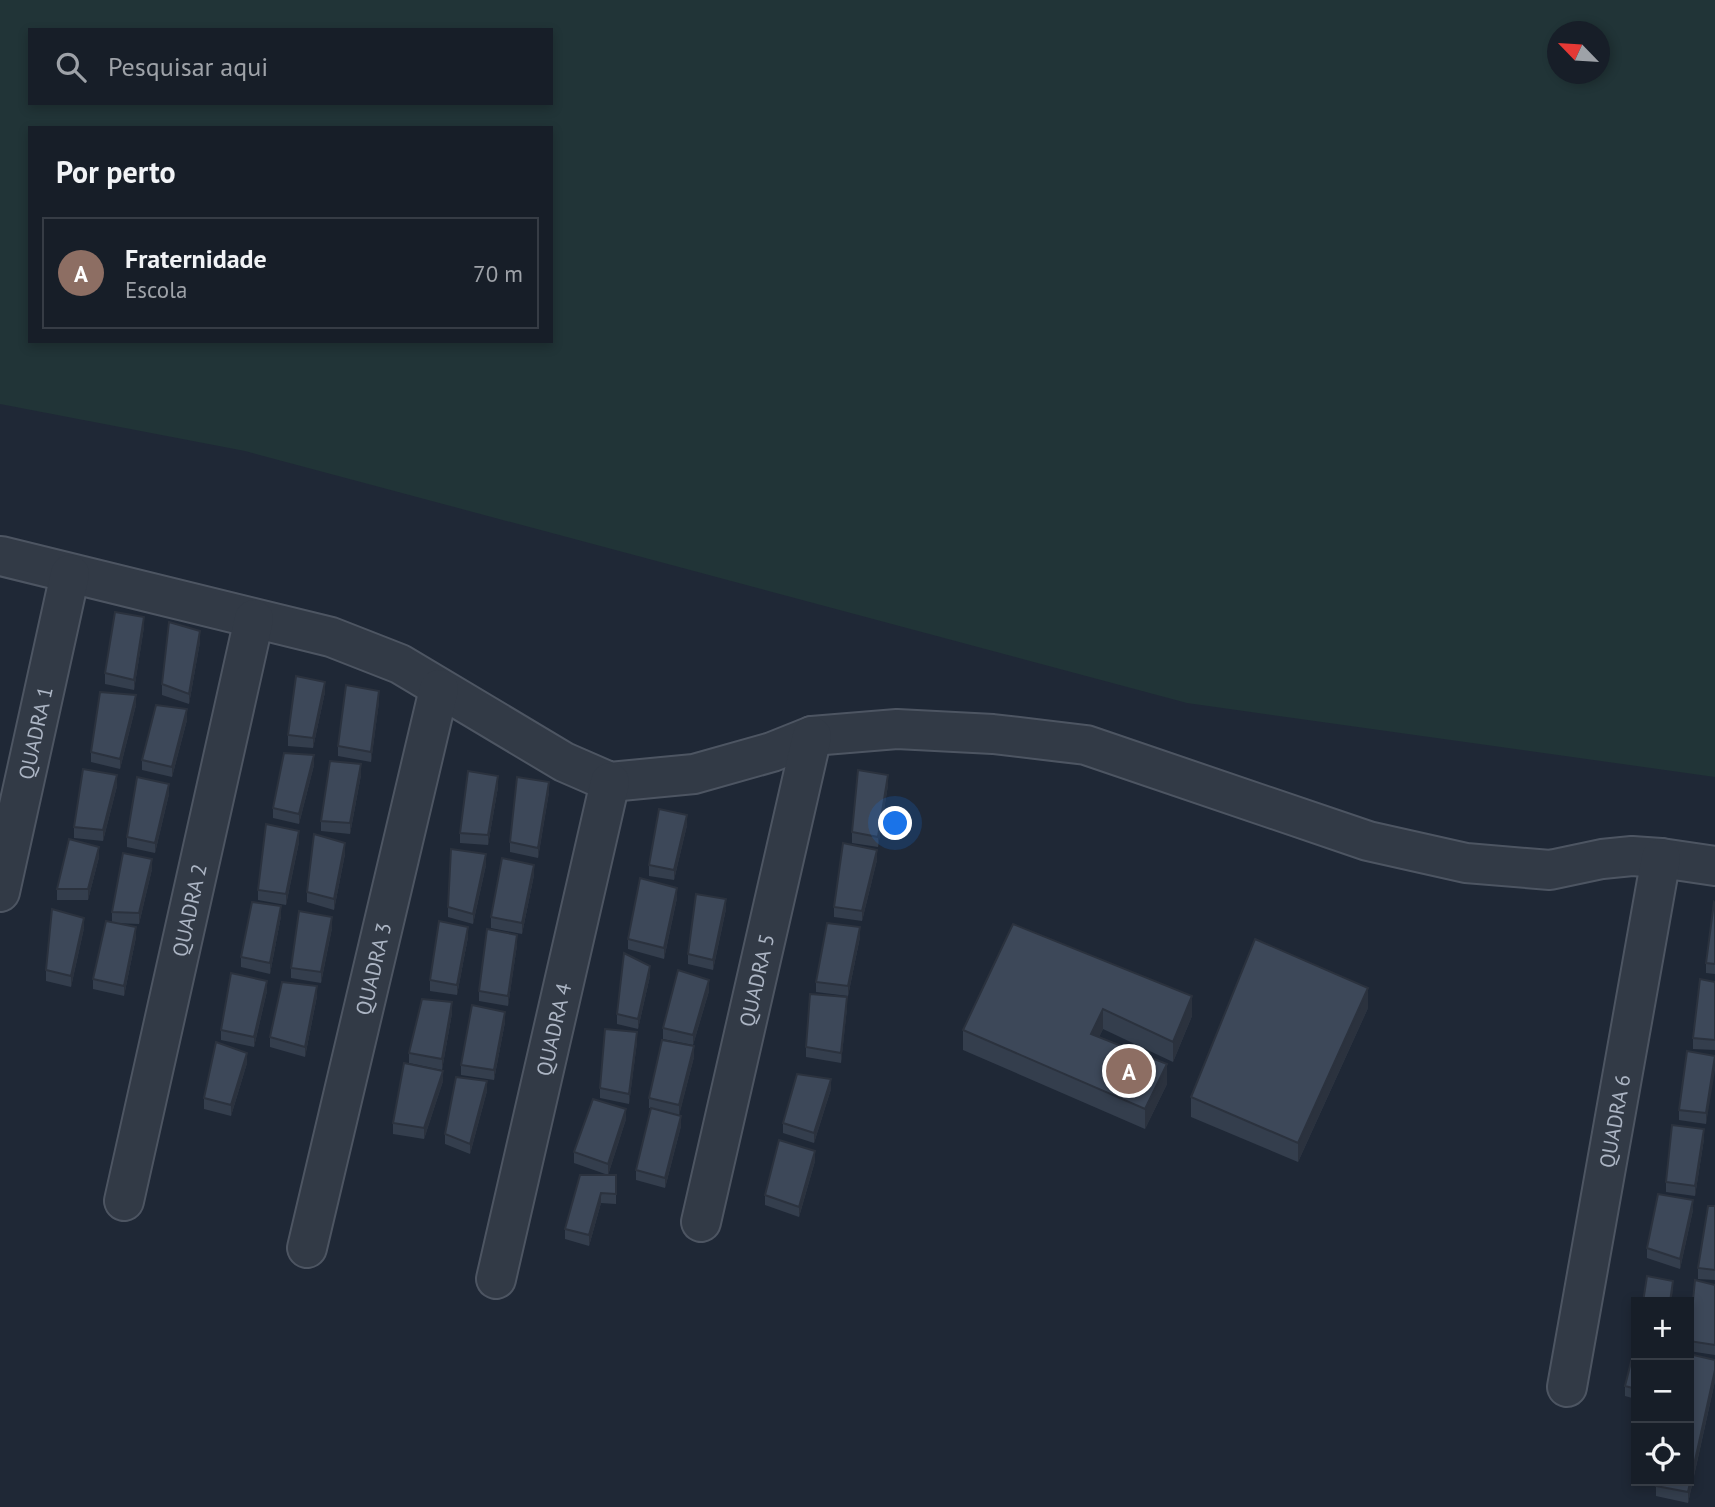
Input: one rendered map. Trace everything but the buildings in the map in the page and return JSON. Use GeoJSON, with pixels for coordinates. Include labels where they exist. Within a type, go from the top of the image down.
{"type":"FeatureCollection","features":[{"type":"Feature","properties":{"kind":"street"},"geometry":{"type":"LineString","coordinates":[[1,556],[331,637],[400,664],[564,762],[611,782],[694,774],[772,752],[812,736],[897,729],[993,734],[1086,745],[1368,841],[1466,863],[1550,870],[1632,856],[1715,866]]}},
{"type":"Feature","properties":{"kind":"street","name":"QUADRA 1"},"geometry":{"type":"LineString","coordinates":[[0,892],[69,574]]}},
{"type":"Feature","properties":{"kind":"street","name":"QUADRA 2"},"geometry":{"type":"LineString","coordinates":[[124,1201],[254,619]]}},
{"type":"Feature","properties":{"kind":"street","name":"QUADRA 3"},"geometry":{"type":"LineString","coordinates":[[307,1248],[439,689]]}},
{"type":"Feature","properties":{"kind":"street","name":"QUADRA 5"},"geometry":{"type":"LineString","coordinates":[[701,1222],[812,736]]}},
{"type":"Feature","properties":{"kind":"street","name":"QUADRA 4"},"geometry":{"type":"LineString","coordinates":[[496,1279],[611,782]]}},
{"type":"Feature","properties":{"kind":"street","name":"QUADRA 6"},"geometry":{"type":"LineString","coordinates":[[1567,1387],[1661,858]]}},
{"type":"Feature","properties":{"kind":"green space"},"geometry":{"type":"Polygon","coordinates":[[[0,0],[1715,0],[1715,777],[1187,703],[245,451],[0,404],[0,0]]]}},
{"type":"Feature","properties":{"kind":"place","name":"Fraternidade"},"geometry":{"type":"Point","coordinates":[1129,1071]}}]}
